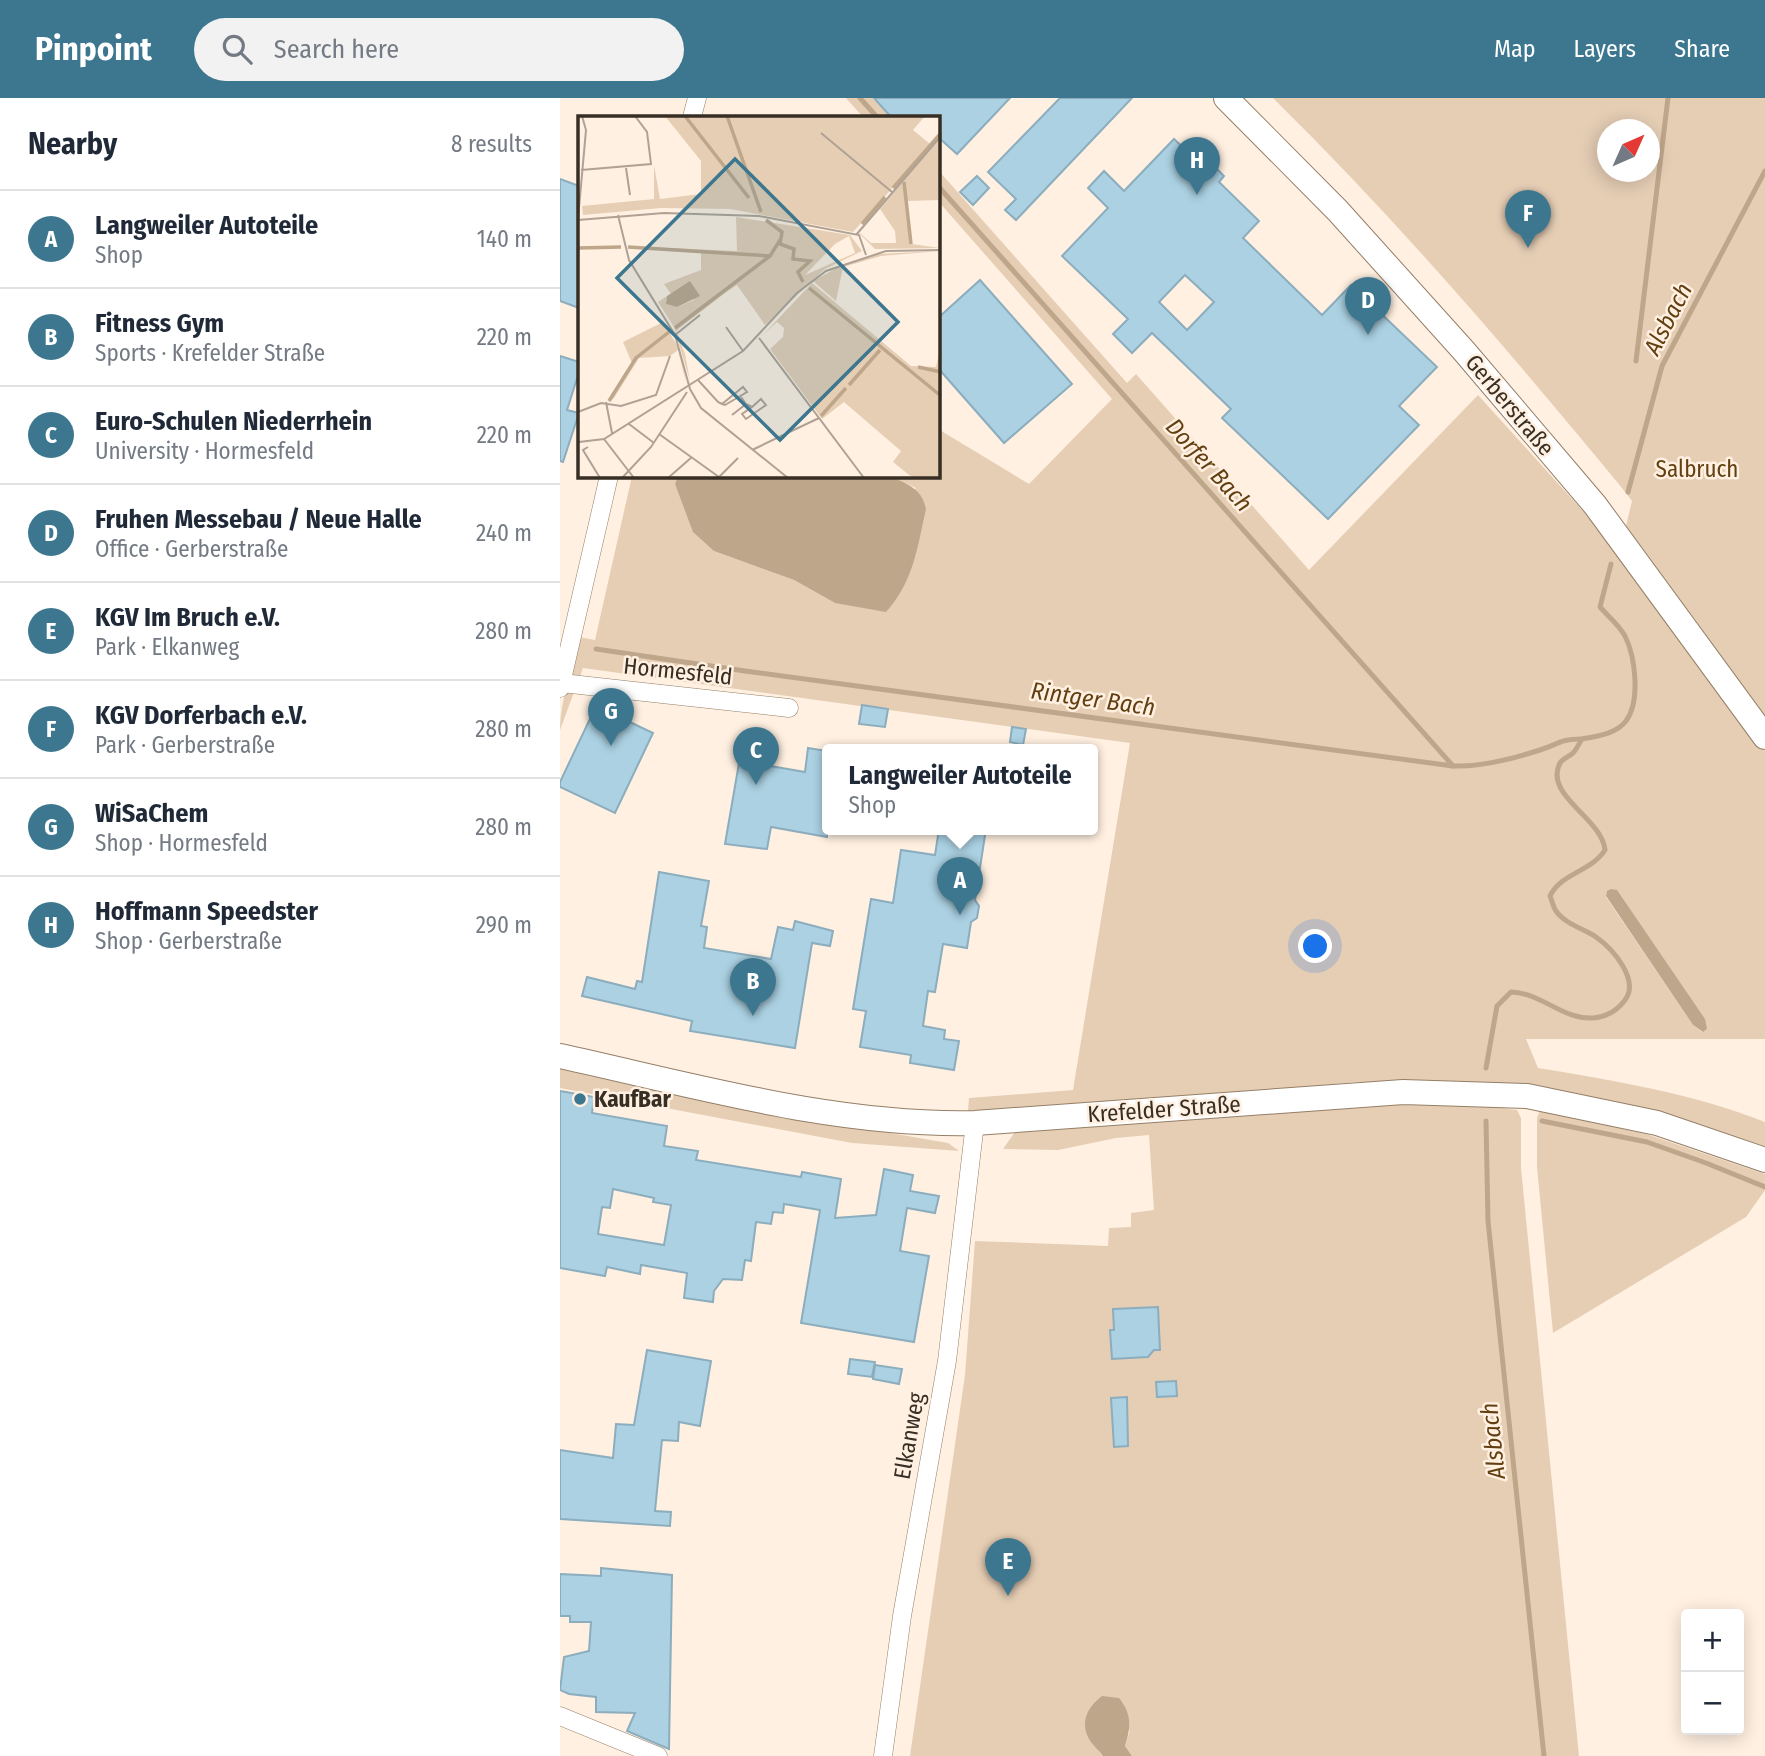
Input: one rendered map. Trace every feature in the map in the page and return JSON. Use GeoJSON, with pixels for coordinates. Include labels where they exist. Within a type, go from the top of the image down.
{"type":"FeatureCollection","features":[{"type":"Feature","properties":{"kind":"main road","name":"Gerberstraße"},"geometry":{"type":"LineString","coordinates":[[1226,98],[1347,221],[1464,351],[1595,505],[1765,737]]}},
{"type":"Feature","properties":{"kind":"main road","name":"Krefelder Straße"},"geometry":{"type":"LineString","coordinates":[[560,1056],[830,1115],[916,1123],[975,1123],[1403,1092],[1527,1097],[1657,1123],[1765,1160]]}},
{"type":"Feature","properties":{"kind":"street"},"geometry":{"type":"LineString","coordinates":[[692,116],[697,98]]}},
{"type":"Feature","properties":{"kind":"street","name":"Hormesfeld"},"geometry":{"type":"LineString","coordinates":[[609,478],[562,681],[789,708]]}},
{"type":"Feature","properties":{"kind":"street","name":"Elkanweg"},"geometry":{"type":"LineString","coordinates":[[883,1756],[902,1616],[947,1361],[975,1123]]}},
{"type":"Feature","properties":{"kind":"street"},"geometry":{"type":"LineString","coordinates":[[560,1716],[658,1756]]}},
{"type":"Feature","properties":{"kind":"green space"},"geometry":{"type":"Polygon","coordinates":[[[846,98],[874,98],[890,116],[862,116],[846,98]]]}},
{"type":"Feature","properties":{"kind":"green space","name":"Salbruch"},"geometry":{"type":"Polygon","coordinates":[[[1273,98],[1765,98],[1765,719],[1691,614],[1625,530],[1632,501],[1453,288],[1365,192],[1273,98]]]}},
{"type":"Feature","properties":{"kind":"green space"},"geometry":{"type":"Polygon","coordinates":[[[940,172],[1127,383],[1136,374],[1309,570],[1478,395],[1620,552],[1765,751],[1765,1039],[1526,1039],[1538,1068],[1682,1096],[1765,1122],[1765,1146],[1659,1113],[1477,1084],[1356,1082],[1188,1099],[968,1111],[969,1098],[1073,1090],[1130,743],[583,668],[560,730],[564,696],[579,637],[595,640],[632,478],[677,478],[675,484],[685,507],[714,551],[794,580],[835,603],[916,488],[894,478],[940,478],[940,430],[1029,484],[1112,399],[940,203],[940,172]],[[1607,891],[1606,897],[1693,1025],[1702,1032],[1707,1029],[1607,891]]]}},
{"type":"Feature","properties":{"kind":"green space"},"geometry":{"type":"Polygon","coordinates":[[[560,1065],[781,1114],[948,1143],[959,1151],[852,1143],[560,1088],[560,1065]]]}},
{"type":"Feature","properties":{"kind":"green space"},"geometry":{"type":"Polygon","coordinates":[[[1377,1101],[1478,1105],[1517,1110],[1521,1118],[1521,1168],[1579,1756],[1132,1756],[1125,1746],[1130,1730],[1098,1750],[1103,1756],[910,1756],[965,1375],[975,1241],[1108,1246],[1109,1228],[1131,1227],[1131,1213],[1154,1210],[1149,1135],[1116,1138],[1058,1150],[1003,1149],[1015,1132],[1377,1101]]]}},
{"type":"Feature","properties":{"kind":"green space"},"geometry":{"type":"Polygon","coordinates":[[[1540,1110],[1646,1134],[1765,1174],[1765,1190],[1746,1217],[1553,1333],[1537,1167],[1537,1118],[1540,1110]]]}},
{"type":"Feature","properties":{"kind":"shaded area"},"geometry":{"type":"Polygon","coordinates":[[[677,478],[894,478],[917,491],[926,509],[909,576],[886,612],[835,603],[794,580],[714,551],[693,532],[675,484],[677,478]]]}},
{"type":"Feature","properties":{"kind":"shaded area"},"geometry":{"type":"Polygon","coordinates":[[[1611,889],[1617,890],[1705,1019],[1707,1029],[1703,1032],[1693,1025],[1606,896],[1611,889]]]}},
{"type":"Feature","properties":{"kind":"shaded area"},"geometry":{"type":"Polygon","coordinates":[[[1102,1696],[1119,1698],[1126,1710],[1129,1727],[1125,1746],[1132,1756],[1103,1756],[1088,1737],[1085,1719],[1093,1704],[1102,1696]]]}},
{"type":"Feature","properties":{"kind":"building"},"geometry":{"type":"Polygon","coordinates":[[[874,98],[1010,98],[957,154],[940,139],[940,116],[890,116],[874,98]]]}},
{"type":"Feature","properties":{"kind":"building"},"geometry":{"type":"Polygon","coordinates":[[[1060,98],[1132,98],[1016,220],[1005,210],[1016,199],[988,172],[1060,98]]]}},
{"type":"Feature","properties":{"kind":"building"},"geometry":{"type":"Polygon","coordinates":[[[1174,139],[1206,169],[1211,163],[1224,176],[1219,182],[1259,221],[1243,238],[1322,315],[1351,285],[1437,367],[1399,406],[1419,425],[1328,519],[1222,418],[1231,409],[1152,333],[1132,353],[1113,334],[1128,319],[1062,256],[1108,208],[1088,188],[1104,171],[1124,191],[1174,139]],[[1185,275],[1159,302],[1187,330],[1214,302],[1185,275]]]}},
{"type":"Feature","properties":{"kind":"building"},"geometry":{"type":"Polygon","coordinates":[[[977,176],[989,188],[973,205],[960,192],[977,176]]]}},
{"type":"Feature","properties":{"kind":"building"},"geometry":{"type":"Polygon","coordinates":[[[560,179],[578,186],[578,308],[560,301],[560,179]]]}},
{"type":"Feature","properties":{"kind":"building"},"geometry":{"type":"Polygon","coordinates":[[[980,280],[1072,384],[1004,443],[940,370],[940,316],[980,280]]]}},
{"type":"Feature","properties":{"kind":"building"},"geometry":{"type":"Polygon","coordinates":[[[560,356],[578,362],[578,375],[567,410],[578,413],[578,416],[563,462],[560,461],[560,356]]]}},
{"type":"Feature","properties":{"kind":"building"},"geometry":{"type":"Polygon","coordinates":[[[862,705],[888,709],[885,727],[859,724],[862,705]]]}},
{"type":"Feature","properties":{"kind":"building"},"geometry":{"type":"Polygon","coordinates":[[[596,706],[653,733],[615,813],[560,787],[596,706]]]}},
{"type":"Feature","properties":{"kind":"building"},"geometry":{"type":"Polygon","coordinates":[[[1012,727],[1026,729],[1023,744],[1010,742],[1012,727]]]}},
{"type":"Feature","properties":{"kind":"building"},"geometry":{"type":"Polygon","coordinates":[[[808,748],[822,750],[822,835],[827,837],[771,827],[767,849],[725,844],[741,761],[805,772],[808,748]]]}},
{"type":"Feature","properties":{"kind":"building"},"geometry":{"type":"Polygon","coordinates":[[[938,835],[985,835],[975,900],[979,906],[977,918],[971,922],[967,948],[943,944],[935,992],[928,991],[923,1026],[945,1030],[944,1039],[959,1041],[954,1070],[910,1063],[911,1055],[860,1047],[866,1011],[853,1009],[871,899],[893,903],[901,850],[935,855],[938,835]]]}},
{"type":"Feature","properties":{"kind":"building"},"geometry":{"type":"Polygon","coordinates":[[[659,872],[709,881],[701,926],[707,927],[704,948],[771,959],[778,927],[793,930],[795,921],[833,931],[830,946],[812,943],[795,1048],[690,1031],[692,1021],[582,996],[587,977],[635,989],[637,981],[642,982],[659,872]]]}},
{"type":"Feature","properties":{"kind":"building"},"geometry":{"type":"Polygon","coordinates":[[[560,1091],[594,1097],[592,1113],[667,1126],[664,1146],[698,1151],[696,1160],[801,1177],[802,1172],[841,1179],[835,1218],[876,1215],[884,1169],[913,1175],[910,1191],[939,1196],[935,1213],[907,1208],[900,1251],[929,1256],[914,1342],[801,1323],[820,1210],[784,1204],[783,1213],[773,1212],[771,1224],[756,1222],[751,1261],[745,1260],[742,1280],[723,1279],[714,1291],[713,1302],[684,1298],[687,1273],[641,1265],[640,1274],[607,1267],[605,1276],[560,1268],[560,1091]],[[613,1189],[610,1208],[602,1207],[598,1234],[664,1245],[671,1205],[653,1202],[654,1198],[613,1189]]]}},
{"type":"Feature","properties":{"kind":"building"},"geometry":{"type":"Polygon","coordinates":[[[1158,1307],[1160,1350],[1154,1350],[1148,1357],[1112,1359],[1110,1330],[1114,1330],[1113,1309],[1158,1307]]]}},
{"type":"Feature","properties":{"kind":"building"},"geometry":{"type":"Polygon","coordinates":[[[647,1350],[711,1361],[700,1426],[679,1422],[678,1441],[662,1440],[655,1511],[671,1512],[670,1526],[560,1519],[560,1450],[613,1458],[616,1424],[634,1425],[647,1350]]]}},
{"type":"Feature","properties":{"kind":"building"},"geometry":{"type":"Polygon","coordinates":[[[850,1359],[875,1362],[872,1377],[848,1374],[850,1359]]]}},
{"type":"Feature","properties":{"kind":"building"},"geometry":{"type":"Polygon","coordinates":[[[875,1365],[902,1369],[899,1384],[873,1379],[875,1365]]]}},
{"type":"Feature","properties":{"kind":"building"},"geometry":{"type":"Polygon","coordinates":[[[1176,1381],[1177,1396],[1157,1397],[1156,1382],[1176,1381]]]}},
{"type":"Feature","properties":{"kind":"building"},"geometry":{"type":"Polygon","coordinates":[[[1127,1397],[1128,1446],[1114,1447],[1111,1398],[1127,1397]]]}},
{"type":"Feature","properties":{"kind":"building"},"geometry":{"type":"Polygon","coordinates":[[[601,1568],[672,1575],[669,1749],[627,1731],[635,1713],[596,1712],[596,1697],[569,1694],[560,1690],[564,1657],[589,1651],[591,1622],[570,1622],[570,1616],[560,1616],[560,1574],[601,1576],[601,1568]]]}},
{"type":"Feature","properties":{"kind":"waterway","name":"Dorfer Bach"},"geometry":{"type":"LineString","coordinates":[[860,98],[876,116]]}},
{"type":"Feature","properties":{"kind":"waterway"},"geometry":{"type":"LineString","coordinates":[[1636,361],[1668,98]]}},
{"type":"Feature","properties":{"kind":"waterway","name":"Alsbach"},"geometry":{"type":"LineString","coordinates":[[1628,492],[1662,366],[1765,171]]}},
{"type":"Feature","properties":{"kind":"waterway","name":"Dorfer Bach"},"geometry":{"type":"LineString","coordinates":[[940,188],[1453,766]]}},
{"type":"Feature","properties":{"kind":"waterway","name":"Alsbach"},"geometry":{"type":"LineString","coordinates":[[1486,1068],[1497,1006],[1511,992],[1533,997],[1572,1015],[1593,1018],[1615,1010],[1629,992],[1627,974],[1617,957],[1596,937],[1560,916],[1550,896],[1561,882],[1592,863],[1605,850],[1602,838],[1559,786],[1557,775],[1560,763],[1573,753],[1582,739],[1606,734],[1622,725],[1634,702],[1634,666],[1629,645],[1620,628],[1600,607],[1611,564]]}},
{"type":"Feature","properties":{"kind":"waterway","name":"Rintger Bach"},"geometry":{"type":"LineString","coordinates":[[596,649],[1453,766],[1497,762],[1564,741],[1582,739]]}},
{"type":"Feature","properties":{"kind":"waterway","name":"Alsbach"},"geometry":{"type":"LineString","coordinates":[[1486,1121],[1488,1221],[1544,1756]]}},
{"type":"Feature","properties":{"kind":"waterway"},"geometry":{"type":"LineString","coordinates":[[1542,1121],[1647,1142],[1765,1187]]}},
{"type":"Feature","properties":{"kind":"place","name":"Hoffmann Speedster"},"geometry":{"type":"Point","coordinates":[1197,195]}},
{"type":"Feature","properties":{"kind":"place","name":"KGV Dorferbach e.V."},"geometry":{"type":"Point","coordinates":[1528,248]}},
{"type":"Feature","properties":{"kind":"place","name":"Fruhen Messebau / Neue Halle"},"geometry":{"type":"Point","coordinates":[1368,335]}},
{"type":"Feature","properties":{"kind":"place","name":"WiSaChem"},"geometry":{"type":"Point","coordinates":[611,746]}},
{"type":"Feature","properties":{"kind":"place","name":"Euro-Schulen Niederrhein"},"geometry":{"type":"Point","coordinates":[756,785]}},
{"type":"Feature","properties":{"kind":"place","name":"Langweiler Autoteile"},"geometry":{"type":"Point","coordinates":[960,915]}},
{"type":"Feature","properties":{"kind":"place","name":"Fitness Gym"},"geometry":{"type":"Point","coordinates":[753,1016]}},
{"type":"Feature","properties":{"kind":"place","name":"KaufBar"},"geometry":{"type":"Point","coordinates":[580,1099]}},
{"type":"Feature","properties":{"kind":"place","name":"KGV Im Bruch e.V."},"geometry":{"type":"Point","coordinates":[1008,1596]}}]}
